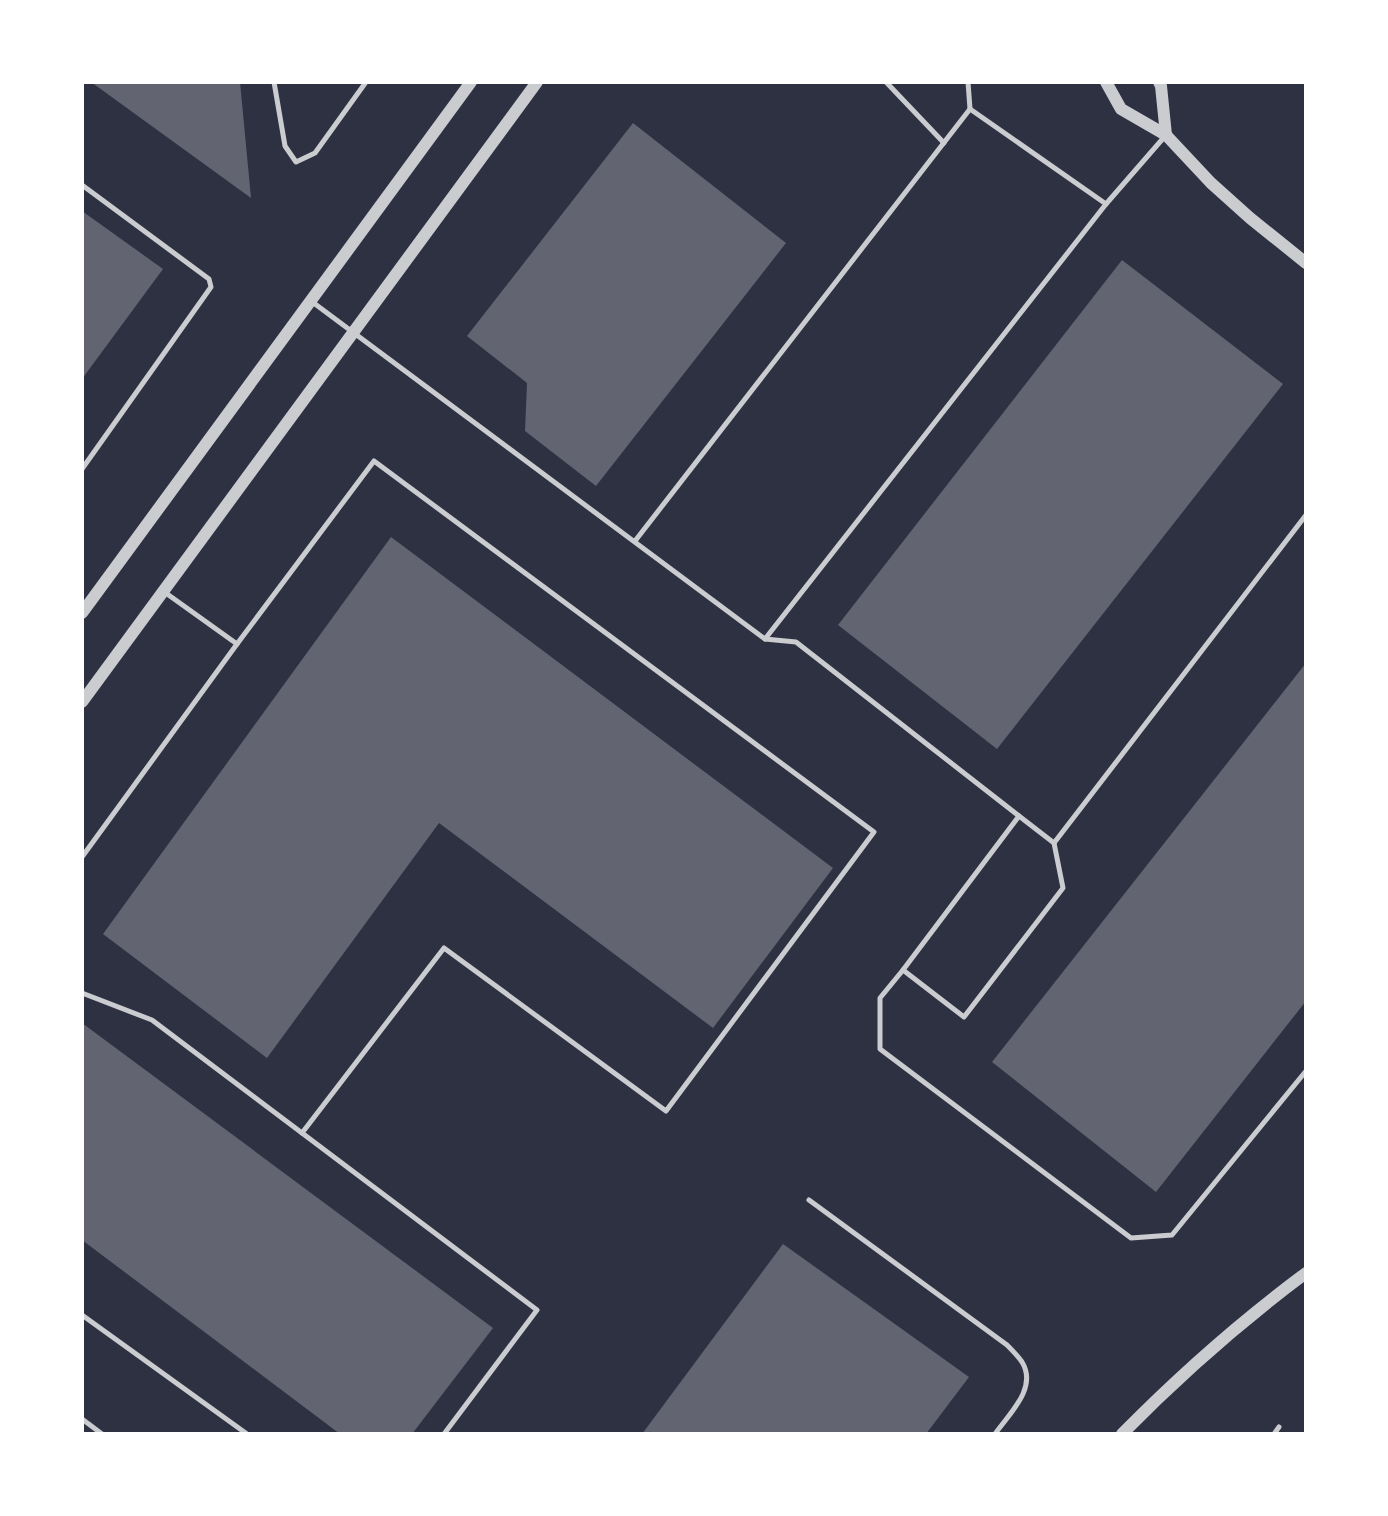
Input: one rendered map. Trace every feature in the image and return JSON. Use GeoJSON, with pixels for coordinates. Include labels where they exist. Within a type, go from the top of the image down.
{"type":"FeatureCollection","features":[{"type":"Feature","properties":{"kind":"street"},"geometry":{"type":"LineString","coordinates":[[82,613],[471,82]]}},
{"type":"Feature","properties":{"kind":"street"},"geometry":{"type":"LineString","coordinates":[[82,702],[537,82]]}},
{"type":"Feature","properties":{"kind":"street"},"geometry":{"type":"LineString","coordinates":[[1106,82],[1121,109],[1166,135],[1211,183],[1306,263]]}},
{"type":"Feature","properties":{"kind":"street"},"geometry":{"type":"LineString","coordinates":[[1159,82],[1166,135]]}},
{"type":"Feature","properties":{"kind":"street"},"geometry":{"type":"LineString","coordinates":[[1122,1434],[1162,1393],[1245,1320],[1306,1273]]}},
{"type":"Feature","properties":{"kind":"lane"},"geometry":{"type":"LineString","coordinates":[[274,82],[285,146],[296,162],[315,153],[366,82]]}},
{"type":"Feature","properties":{"kind":"lane"},"geometry":{"type":"LineString","coordinates":[[886,82],[944,143]]}},
{"type":"Feature","properties":{"kind":"lane"},"geometry":{"type":"LineString","coordinates":[[635,541],[970,109],[968,82]]}},
{"type":"Feature","properties":{"kind":"lane"},"geometry":{"type":"LineString","coordinates":[[970,109],[1107,204]]}},
{"type":"Feature","properties":{"kind":"lane"},"geometry":{"type":"LineString","coordinates":[[765,639],[1107,204],[1166,135]]}},
{"type":"Feature","properties":{"kind":"lane"},"geometry":{"type":"LineString","coordinates":[[82,185],[209,279],[211,287],[82,469]]}},
{"type":"Feature","properties":{"kind":"lane"},"geometry":{"type":"LineString","coordinates":[[311,301],[765,639],[796,642],[1054,843],[1063,888],[964,1017],[903,970]]}},
{"type":"Feature","properties":{"kind":"lane"},"geometry":{"type":"LineString","coordinates":[[82,857],[374,461],[874,832],[666,1111],[444,948],[302,1133]]}},
{"type":"Feature","properties":{"kind":"lane"},"geometry":{"type":"LineString","coordinates":[[1054,843],[1306,515]]}},
{"type":"Feature","properties":{"kind":"lane"},"geometry":{"type":"LineString","coordinates":[[163,591],[237,645]]}},
{"type":"Feature","properties":{"kind":"lane"},"geometry":{"type":"LineString","coordinates":[[1019,816],[880,998],[880,1049],[1131,1238],[1172,1235],[1306,1071]]}},
{"type":"Feature","properties":{"kind":"lane"},"geometry":{"type":"LineString","coordinates":[[82,993],[152,1020],[537,1310],[444,1434]]}},
{"type":"Feature","properties":{"kind":"lane"},"geometry":{"type":"LineString","coordinates":[[809,1200],[1007,1345],[1023,1363],[1027,1378],[1024,1393],[995,1434]]}},
{"type":"Feature","properties":{"kind":"lane"},"geometry":{"type":"LineString","coordinates":[[82,1315],[247,1434]]}},
{"type":"Feature","properties":{"kind":"lane"},"geometry":{"type":"LineString","coordinates":[[82,1419],[102,1434]]}},
{"type":"Feature","properties":{"kind":"lane"},"geometry":{"type":"LineString","coordinates":[[1274,1434],[1279,1427]]}},
{"type":"Feature","properties":{"kind":"building"},"geometry":{"type":"Polygon","coordinates":[[[91,82],[240,82],[251,198],[91,82]]]}},
{"type":"Feature","properties":{"kind":"building"},"geometry":{"type":"Polygon","coordinates":[[[633,123],[786,243],[596,486],[525,431],[527,383],[467,336],[633,123]]]}},
{"type":"Feature","properties":{"kind":"building"},"geometry":{"type":"Polygon","coordinates":[[[82,211],[163,269],[82,379],[82,211]]]}},
{"type":"Feature","properties":{"kind":"building"},"geometry":{"type":"Polygon","coordinates":[[[1122,260],[1283,384],[997,749],[838,625],[1122,260]]]}},
{"type":"Feature","properties":{"kind":"building"},"geometry":{"type":"Polygon","coordinates":[[[391,537],[833,868],[713,1028],[439,823],[267,1058],[103,934],[391,537]]]}},
{"type":"Feature","properties":{"kind":"building"},"geometry":{"type":"Polygon","coordinates":[[[1306,663],[1306,1001],[1156,1192],[992,1062],[1306,663]]]}},
{"type":"Feature","properties":{"kind":"building"},"geometry":{"type":"Polygon","coordinates":[[[82,1023],[493,1328],[412,1434],[340,1434],[82,1240],[82,1023]]]}},
{"type":"Feature","properties":{"kind":"building"},"geometry":{"type":"Polygon","coordinates":[[[783,1244],[969,1377],[926,1434],[642,1434],[783,1244]]]}}]}
